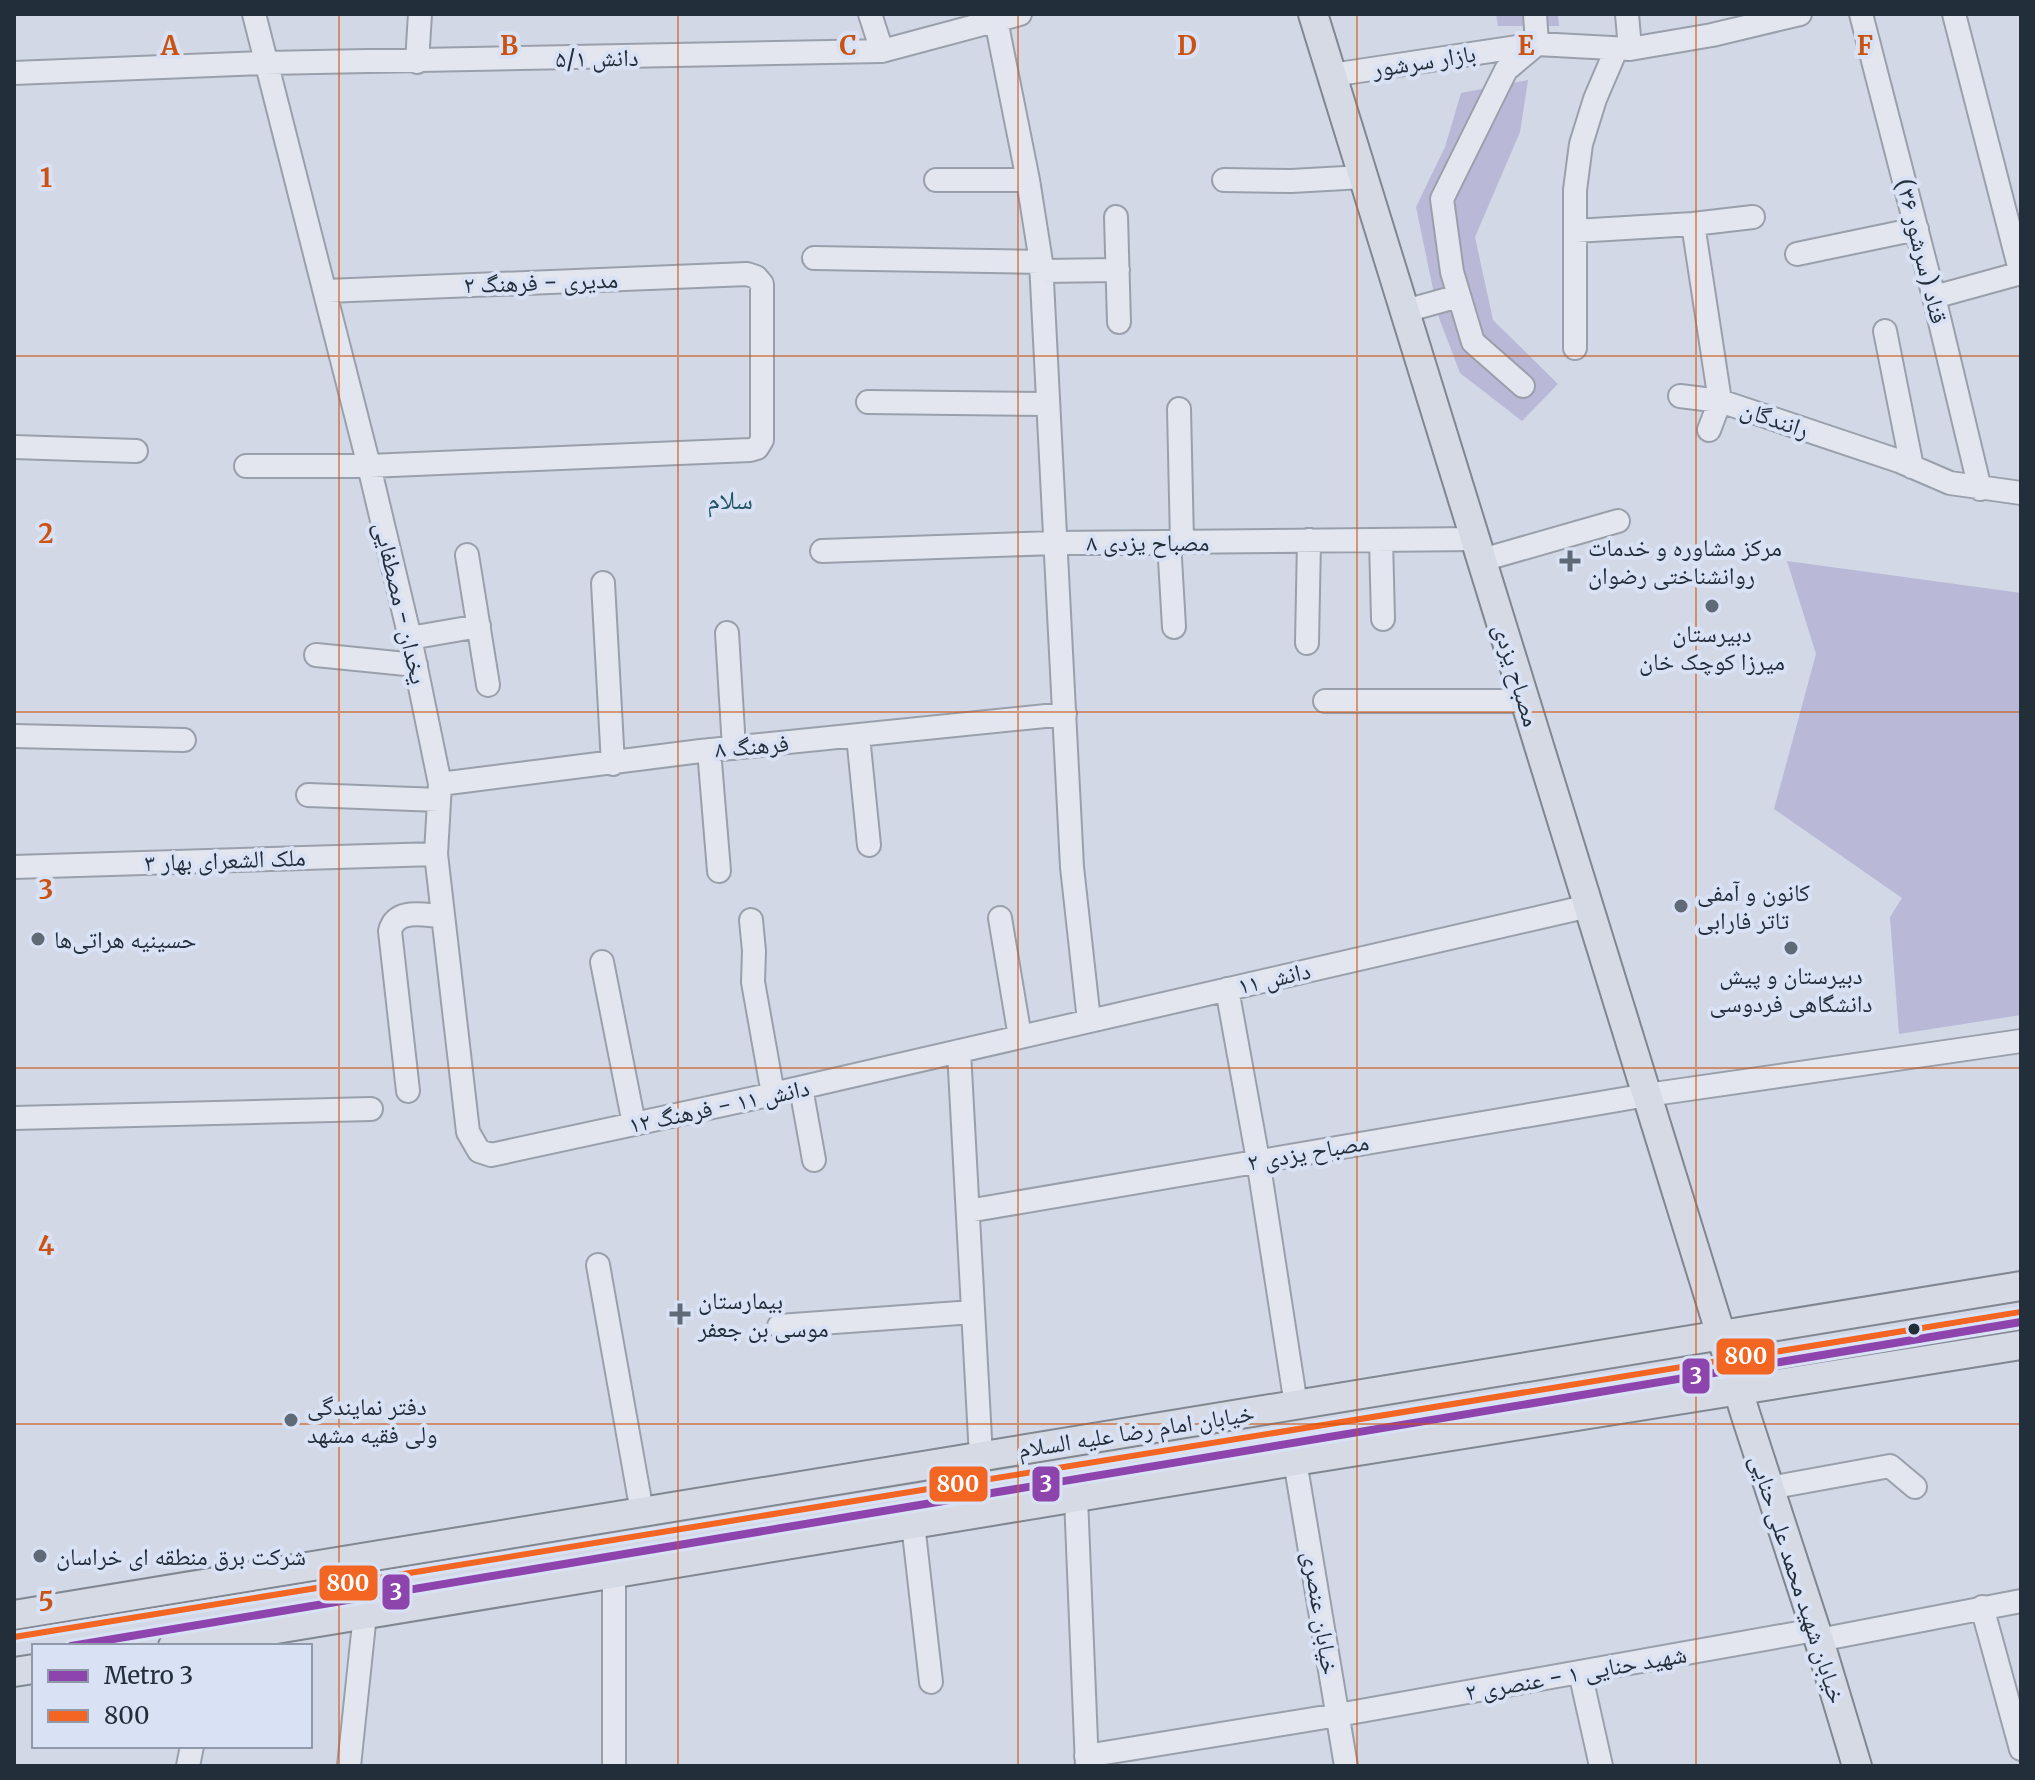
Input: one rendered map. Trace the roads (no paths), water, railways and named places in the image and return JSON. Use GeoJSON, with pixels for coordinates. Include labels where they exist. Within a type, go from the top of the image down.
{"type":"FeatureCollection","features":[{"type":"Feature","properties":{"kind":"main road","name":"مصباح یزدی"},"geometry":{"type":"LineString","coordinates":[[1313,14],[1722,1335]]}},
{"type":"Feature","properties":{"kind":"main road","name":"خیابان امام رضا علیه السلام"},"geometry":{"type":"LineString","coordinates":[[14,1615],[2021,1286]]}},
{"type":"Feature","properties":{"kind":"main road","name":"خیابان شهید محمد علی حنایی"},"geometry":{"type":"LineString","coordinates":[[1722,1335],[1857,1766]]}},
{"type":"Feature","properties":{"kind":"main road"},"geometry":{"type":"LineString","coordinates":[[212,1643],[614,1572],[2021,1345]]}},
{"type":"Feature","properties":{"kind":"street","name":"یخدان - مصطفایی"},"geometry":{"type":"LineString","coordinates":[[254,14],[327,291],[416,665],[440,792],[436,854],[468,1132],[479,1151]]}},
{"type":"Feature","properties":{"kind":"street"},"geometry":{"type":"LineString","coordinates":[[417,62],[420,14]]}},
{"type":"Feature","properties":{"kind":"street"},"geometry":{"type":"LineString","coordinates":[[870,14],[882,51]]}},
{"type":"Feature","properties":{"kind":"street","name":"دانش ۵/۱"},"geometry":{"type":"LineString","coordinates":[[14,73],[265,63],[882,51],[1020,14]]}},
{"type":"Feature","properties":{"kind":"street"},"geometry":{"type":"LineString","coordinates":[[1523,386],[1473,342],[1452,272],[1442,199],[1506,70],[1537,44],[1535,14]]}},
{"type":"Feature","properties":{"kind":"street"},"geometry":{"type":"LineString","coordinates":[[1575,348],[1575,190],[1581,144],[1595,99],[1623,49],[1627,14]]}},
{"type":"Feature","properties":{"kind":"street","name":"بازار سرشور"},"geometry":{"type":"LineString","coordinates":[[1332,75],[1537,44],[1623,49],[1712,35],[1800,14]]}},
{"type":"Feature","properties":{"kind":"street","name":"قناد (سرشور ۳۶)"},"geometry":{"type":"LineString","coordinates":[[1861,14],[1980,489]]}},
{"type":"Feature","properties":{"kind":"street"},"geometry":{"type":"LineString","coordinates":[[1934,297],[2021,270],[1954,14]]}},
{"type":"Feature","properties":{"kind":"street"},"geometry":{"type":"LineString","coordinates":[[996,20],[1028,180],[1041,266],[1072,867],[1089,1021]]}},
{"type":"Feature","properties":{"kind":"street"},"geometry":{"type":"LineString","coordinates":[[1224,180],[1291,181],[1363,177]]}},
{"type":"Feature","properties":{"kind":"street"},"geometry":{"type":"LineString","coordinates":[[936,180],[1028,180]]}},
{"type":"Feature","properties":{"kind":"street"},"geometry":{"type":"LineString","coordinates":[[1116,217],[1119,322]]}},
{"type":"Feature","properties":{"kind":"street"},"geometry":{"type":"LineString","coordinates":[[1575,231],[1753,217]]}},
{"type":"Feature","properties":{"kind":"street","name":"رانندگان"},"geometry":{"type":"LineString","coordinates":[[1693,224],[1720,401],[1950,483],[2021,493]]}},
{"type":"Feature","properties":{"kind":"street"},"geometry":{"type":"LineString","coordinates":[[1797,254],[1917,229]]}},
{"type":"Feature","properties":{"kind":"street"},"geometry":{"type":"LineString","coordinates":[[814,258],[1118,270]]}},
{"type":"Feature","properties":{"kind":"street","name":"مدیری - فرهنگ ۲"},"geometry":{"type":"LineString","coordinates":[[327,291],[747,274],[756,277],[762,284],[762,440],[757,448],[369,466]]}},
{"type":"Feature","properties":{"kind":"street"},"geometry":{"type":"LineString","coordinates":[[1405,311],[1459,296]]}},
{"type":"Feature","properties":{"kind":"street"},"geometry":{"type":"LineString","coordinates":[[1885,331],[1912,467]]}},
{"type":"Feature","properties":{"kind":"street"},"geometry":{"type":"LineString","coordinates":[[1680,396],[1720,401],[1709,430]]}},
{"type":"Feature","properties":{"kind":"street"},"geometry":{"type":"LineString","coordinates":[[868,402],[1048,404]]}},
{"type":"Feature","properties":{"kind":"street"},"geometry":{"type":"LineString","coordinates":[[1174,627],[1179,409]]}},
{"type":"Feature","properties":{"kind":"street"},"geometry":{"type":"LineString","coordinates":[[14,447],[136,451]]}},
{"type":"Feature","properties":{"kind":"street"},"geometry":{"type":"LineString","coordinates":[[246,466],[369,466]]}},
{"type":"Feature","properties":{"kind":"street","name":"مصباح یزدی ۸"},"geometry":{"type":"LineString","coordinates":[[822,551],[1056,543],[1309,540],[1381,540],[1479,549],[1618,521]]}},
{"type":"Feature","properties":{"kind":"street"},"geometry":{"type":"LineString","coordinates":[[1307,643],[1309,540]]}},
{"type":"Feature","properties":{"kind":"street"},"geometry":{"type":"LineString","coordinates":[[1381,540],[1383,619]]}},
{"type":"Feature","properties":{"kind":"street"},"geometry":{"type":"LineString","coordinates":[[467,555],[488,685]]}},
{"type":"Feature","properties":{"kind":"street"},"geometry":{"type":"LineString","coordinates":[[603,583],[613,764]]}},
{"type":"Feature","properties":{"kind":"street"},"geometry":{"type":"LineString","coordinates":[[410,638],[479,626]]}},
{"type":"Feature","properties":{"kind":"street"},"geometry":{"type":"LineString","coordinates":[[727,633],[734,748]]}},
{"type":"Feature","properties":{"kind":"street"},"geometry":{"type":"LineString","coordinates":[[316,655],[416,665]]}},
{"type":"Feature","properties":{"kind":"street"},"geometry":{"type":"LineString","coordinates":[[1325,701],[1526,701]]}},
{"type":"Feature","properties":{"kind":"street","name":"فرهنگ ۸"},"geometry":{"type":"LineString","coordinates":[[308,795],[440,792],[709,750],[1065,714]]}},
{"type":"Feature","properties":{"kind":"street"},"geometry":{"type":"LineString","coordinates":[[14,736],[184,740]]}},
{"type":"Feature","properties":{"kind":"street"},"geometry":{"type":"LineString","coordinates":[[858,736],[869,845]]}},
{"type":"Feature","properties":{"kind":"street"},"geometry":{"type":"LineString","coordinates":[[709,750],[719,871]]}},
{"type":"Feature","properties":{"kind":"street","name":"ملک الشعرای بهار ۳"},"geometry":{"type":"LineString","coordinates":[[14,867],[436,854]]}},
{"type":"Feature","properties":{"kind":"street","name":"دانش ۱۱"},"geometry":{"type":"LineString","coordinates":[[959,1051],[1589,906]]}},
{"type":"Feature","properties":{"kind":"street"},"geometry":{"type":"LineString","coordinates":[[408,1091],[390,931],[393,921],[400,915],[442,916]]}},
{"type":"Feature","properties":{"kind":"street"},"geometry":{"type":"LineString","coordinates":[[1000,918],[1020,1037]]}},
{"type":"Feature","properties":{"kind":"street"},"geometry":{"type":"LineString","coordinates":[[751,920],[753,982],[773,1094]]}},
{"type":"Feature","properties":{"kind":"street"},"geometry":{"type":"LineString","coordinates":[[602,962],[634,1124]]}},
{"type":"Feature","properties":{"kind":"street"},"geometry":{"type":"LineString","coordinates":[[1227,989],[1258,1160],[1296,1405]]}},
{"type":"Feature","properties":{"kind":"street","name":"مصباح یزدی ۲"},"geometry":{"type":"LineString","coordinates":[[968,1211],[1647,1095],[2021,1041]]}},
{"type":"Feature","properties":{"kind":"street"},"geometry":{"type":"LineString","coordinates":[[959,1051],[981,1457]]}},
{"type":"Feature","properties":{"kind":"street","name":"دانش ۱۱ - فرهنگ ۱۲"},"geometry":{"type":"LineString","coordinates":[[479,1151],[491,1155],[959,1051]]}},
{"type":"Feature","properties":{"kind":"street"},"geometry":{"type":"LineString","coordinates":[[801,1088],[814,1160]]}},
{"type":"Feature","properties":{"kind":"street"},"geometry":{"type":"LineString","coordinates":[[14,1118],[371,1109]]}},
{"type":"Feature","properties":{"kind":"street"},"geometry":{"type":"LineString","coordinates":[[598,1265],[642,1512]]}},
{"type":"Feature","properties":{"kind":"street"},"geometry":{"type":"LineString","coordinates":[[779,1326],[973,1312]]}},
{"type":"Feature","properties":{"kind":"street","name":"خیابان عنصری"},"geometry":{"type":"LineString","coordinates":[[1295,1461],[1346,1766]]}},
{"type":"Feature","properties":{"kind":"street"},"geometry":{"type":"LineString","coordinates":[[1769,1488],[1890,1466],[1915,1487]]}},
{"type":"Feature","properties":{"kind":"street"},"geometry":{"type":"LineString","coordinates":[[1076,1498],[1087,1761]]}},
{"type":"Feature","properties":{"kind":"street"},"geometry":{"type":"LineString","coordinates":[[913,1524],[931,1682]]}},
{"type":"Feature","properties":{"kind":"street"},"geometry":{"type":"LineString","coordinates":[[614,1572],[614,1766]]}},
{"type":"Feature","properties":{"kind":"street","name":"شهید حنایی ۱ - عنصری ۲"},"geometry":{"type":"LineString","coordinates":[[1087,1761],[1580,1672],[2021,1601]]}},
{"type":"Feature","properties":{"kind":"street"},"geometry":{"type":"LineString","coordinates":[[1982,1607],[2021,1749]]}},
{"type":"Feature","properties":{"kind":"street"},"geometry":{"type":"LineString","coordinates":[[349,1766],[365,1614]]}},
{"type":"Feature","properties":{"kind":"street"},"geometry":{"type":"LineString","coordinates":[[1580,1672],[1601,1766]]}},
{"type":"Feature","properties":{"kind":"metro line","name":"3"},"geometry":{"type":"LineString","coordinates":[[83,1644],[2021,1322]]}},
{"type":"Feature","properties":{"kind":"place","name":"مرکز مشاوره و خدمات روانشناختی رضوان"},"geometry":{"type":"Point","coordinates":[1570,561]}},
{"type":"Feature","properties":{"kind":"place","name":"دبیرستان میرزا کوچک خان"},"geometry":{"type":"Point","coordinates":[1712,606]}},
{"type":"Feature","properties":{"kind":"place","name":"کانون و آمفی تاتر فارابی"},"geometry":{"type":"Point","coordinates":[1681,906]}},
{"type":"Feature","properties":{"kind":"place","name":"حسینیه هراتی‌ها"},"geometry":{"type":"Point","coordinates":[38,939]}},
{"type":"Feature","properties":{"kind":"place","name":"دبیرستان و پیش دانشگاهی فردوسی"},"geometry":{"type":"Point","coordinates":[1791,948]}},
{"type":"Feature","properties":{"kind":"place","name":"بیمارستان موسی بن جعفر"},"geometry":{"type":"Point","coordinates":[680,1314]}},
{"type":"Feature","properties":{"kind":"place","name":"دفتر نمایندگی ولی فقیه مشهد"},"geometry":{"type":"Point","coordinates":[291,1420]}},
{"type":"Feature","properties":{"kind":"place","name":"شرکت برق منطقه ای خراسان"},"geometry":{"type":"Point","coordinates":[40,1556]}},
{"type":"Feature","properties":{"kind":"district","name":"سلام"},"geometry":{"type":"Point","coordinates":[730,499]}}]}
